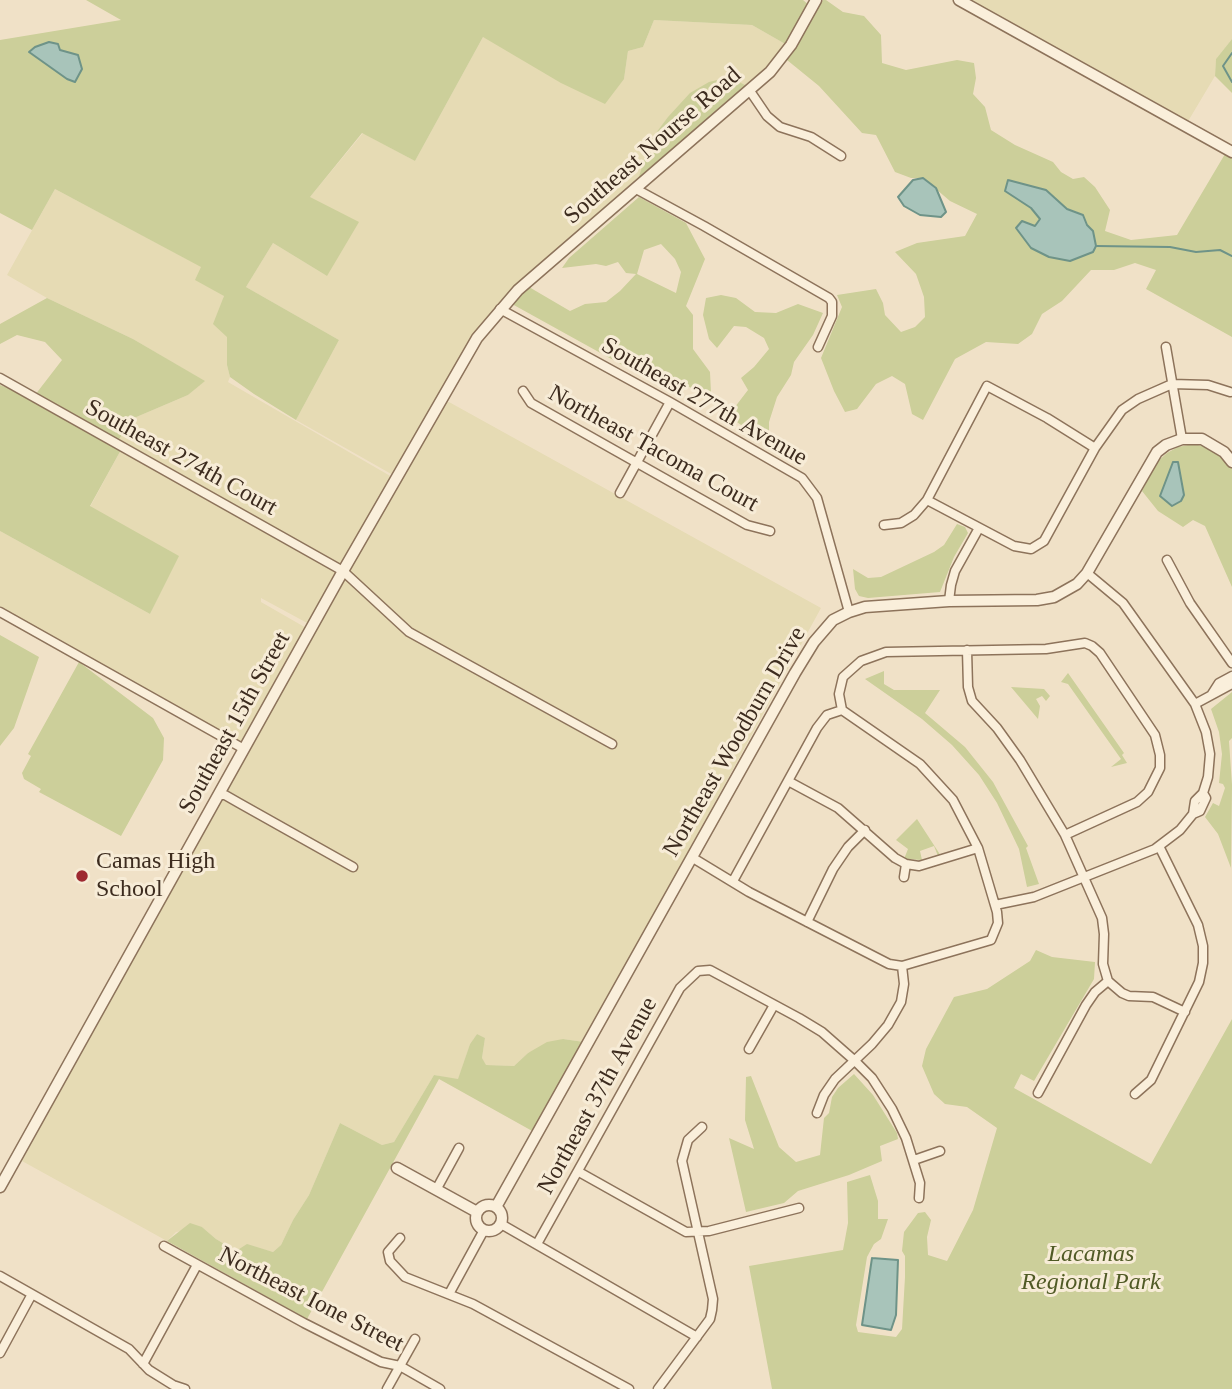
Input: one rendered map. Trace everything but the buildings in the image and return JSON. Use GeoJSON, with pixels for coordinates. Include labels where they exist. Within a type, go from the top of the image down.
{"type":"FeatureCollection","features":[{"type":"Feature","properties":{"kind":"street","name":"Southeast Nourse Road"},"geometry":{"type":"LineString","coordinates":[[500,309],[524,285],[750,91],[781,60],[816,0]]}},
{"type":"Feature","properties":{"kind":"street"},"geometry":{"type":"LineString","coordinates":[[959,0],[1232,152]]}},
{"type":"Feature","properties":{"kind":"street"},"geometry":{"type":"LineString","coordinates":[[750,91],[767,116],[780,127],[811,137],[841,156]]}},
{"type":"Feature","properties":{"kind":"street"},"geometry":{"type":"LineString","coordinates":[[636,189],[829,298],[832,302],[832,316],[818,347]]}},
{"type":"Feature","properties":{"kind":"street","name":"Southeast 277th Avenue"},"geometry":{"type":"LineString","coordinates":[[500,309],[790,469],[811,488],[817,498],[849,612]]}},
{"type":"Feature","properties":{"kind":"street","name":"Southeast 15th Street"},"geometry":{"type":"LineString","coordinates":[[0,1187],[343,571],[466,356],[500,309]]}},
{"type":"Feature","properties":{"kind":"street"},"geometry":{"type":"LineString","coordinates":[[1166,347],[1182,439],[1202,439],[1224,452],[1232,462]]}},
{"type":"Feature","properties":{"kind":"street","name":"Southeast 274th Court"},"geometry":{"type":"LineString","coordinates":[[0,378],[343,571],[409,632],[612,744]]}},
{"type":"Feature","properties":{"kind":"street"},"geometry":{"type":"LineString","coordinates":[[927,500],[1022,549],[1038,547],[1044,541],[1094,449],[1122,410],[1138,398],[1172,384],[1208,385],[1230,392]]}},
{"type":"Feature","properties":{"kind":"street"},"geometry":{"type":"LineString","coordinates":[[884,525],[901,523],[914,515],[927,500],[987,386],[1047,418],[1094,449]]}},
{"type":"Feature","properties":{"kind":"street","name":"Northeast Tacoma Court"},"geometry":{"type":"LineString","coordinates":[[523,391],[531,402],[637,463],[753,528],[770,531]]}},
{"type":"Feature","properties":{"kind":"street"},"geometry":{"type":"LineString","coordinates":[[620,493],[670,402]]}},
{"type":"Feature","properties":{"kind":"street","name":"Northeast Woodburn Drive"},"geometry":{"type":"LineString","coordinates":[[496,1207],[814,642],[832,620],[865,607],[1054,597],[1077,584],[1087,573],[1150,460],[1166,445],[1182,439]]}},
{"type":"Feature","properties":{"kind":"street"},"geometry":{"type":"LineString","coordinates":[[949,601],[955,570],[979,528]]}},
{"type":"Feature","properties":{"kind":"street"},"geometry":{"type":"LineString","coordinates":[[1167,560],[1190,603],[1232,663]]}},
{"type":"Feature","properties":{"kind":"street"},"geometry":{"type":"LineString","coordinates":[[995,905],[1034,897],[1084,879],[1159,846],[1180,830],[1203,806],[1206,798],[1203,793],[1210,754],[1206,732],[1195,704],[1123,603],[1087,573]]}},
{"type":"Feature","properties":{"kind":"street"},"geometry":{"type":"LineString","coordinates":[[0,612],[244,749]]}},
{"type":"Feature","properties":{"kind":"street"},"geometry":{"type":"LineString","coordinates":[[693,858],[878,960],[902,966],[990,940],[998,923],[995,905],[978,848],[953,800],[920,764],[842,709],[839,694],[843,677],[861,661],[894,650],[1045,649],[1085,643],[1100,653],[1155,735],[1160,768],[1148,792],[1137,802],[1065,835]]}},
{"type":"Feature","properties":{"kind":"street"},"geometry":{"type":"LineString","coordinates":[[967,650],[968,687],[972,701],[1010,744],[1065,835],[1102,918],[1103,964],[1108,981],[1113,988],[1129,996],[1153,997],[1185,1012]]}},
{"type":"Feature","properties":{"kind":"street"},"geometry":{"type":"LineString","coordinates":[[1212,694],[1219,683],[1232,676]]}},
{"type":"Feature","properties":{"kind":"street"},"geometry":{"type":"LineString","coordinates":[[1195,704],[1232,684]]}},
{"type":"Feature","properties":{"kind":"street"},"geometry":{"type":"LineString","coordinates":[[733,881],[817,728],[827,715],[842,709]]}},
{"type":"Feature","properties":{"kind":"street"},"geometry":{"type":"LineString","coordinates":[[788,781],[838,808],[895,858],[906,864],[919,866],[978,848]]}},
{"type":"Feature","properties":{"kind":"street"},"geometry":{"type":"LineString","coordinates":[[218,795],[239,803],[353,867]]}},
{"type":"Feature","properties":{"kind":"street"},"geometry":{"type":"LineString","coordinates":[[807,922],[833,869],[848,847],[865,830]]}},
{"type":"Feature","properties":{"kind":"street"},"geometry":{"type":"LineString","coordinates":[[1135,1094],[1151,1080],[1199,982],[1203,946],[1198,925],[1159,846]]}},
{"type":"Feature","properties":{"kind":"street"},"geometry":{"type":"LineString","coordinates":[[904,877],[906,864]]}},
{"type":"Feature","properties":{"kind":"street"},"geometry":{"type":"LineString","coordinates":[[817,1113],[824,1095],[835,1079],[888,1025],[901,1002],[904,984],[902,966]]}},
{"type":"Feature","properties":{"kind":"street","name":"Northeast 37th Avenue"},"geometry":{"type":"LineString","coordinates":[[537,1244],[680,988],[698,971],[710,970],[774,1005]]}},
{"type":"Feature","properties":{"kind":"street"},"geometry":{"type":"LineString","coordinates":[[1038,1093],[1086,1005],[1095,992],[1108,981]]}},
{"type":"Feature","properties":{"kind":"street"},"geometry":{"type":"LineString","coordinates":[[748,1049],[774,1005],[822,1032],[872,1079],[891,1109],[914,1160],[920,1183],[919,1198]]}},
{"type":"Feature","properties":{"kind":"street"},"geometry":{"type":"LineString","coordinates":[[658,1389],[710,1319],[713,1299],[682,1161],[688,1140],[702,1127]]}},
{"type":"Feature","properties":{"kind":"street"},"geometry":{"type":"LineString","coordinates":[[436,1190],[459,1148]]}},
{"type":"Feature","properties":{"kind":"street"},"geometry":{"type":"LineString","coordinates":[[914,1160],[940,1151]]}},
{"type":"Feature","properties":{"kind":"street"},"geometry":{"type":"LineString","coordinates":[[397,1168],[477,1212]]}},
{"type":"Feature","properties":{"kind":"street"},"geometry":{"type":"LineString","coordinates":[[579,1172],[680,1230],[697,1233],[799,1208]]}},
{"type":"Feature","properties":{"kind":"street"},"geometry":{"type":"LineString","coordinates":[[486,1205],[496,1207],[502,1216],[501,1224],[495,1230],[484,1230],[477,1222],[477,1212],[486,1205]]}},
{"type":"Feature","properties":{"kind":"street"},"geometry":{"type":"LineString","coordinates":[[501,1224],[698,1337]]}},
{"type":"Feature","properties":{"kind":"street"},"geometry":{"type":"LineString","coordinates":[[449,1293],[484,1230]]}},
{"type":"Feature","properties":{"kind":"street"},"geometry":{"type":"LineString","coordinates":[[400,1238],[388,1252],[395,1269],[419,1283],[473,1304],[629,1389]]}},
{"type":"Feature","properties":{"kind":"street","name":"Northeast Ione Street"},"geometry":{"type":"LineString","coordinates":[[164,1246],[304,1324],[381,1362],[400,1366],[440,1389]]}},
{"type":"Feature","properties":{"kind":"street"},"geometry":{"type":"LineString","coordinates":[[143,1364],[197,1265]]}},
{"type":"Feature","properties":{"kind":"street"},"geometry":{"type":"LineString","coordinates":[[0,1276],[128,1349],[172,1387],[185,1389]]}},
{"type":"Feature","properties":{"kind":"street"},"geometry":{"type":"LineString","coordinates":[[0,1353],[32,1294]]}},
{"type":"Feature","properties":{"kind":"street"},"geometry":{"type":"LineString","coordinates":[[387,1389],[415,1339]]}},
{"type":"Feature","properties":{"kind":"shaded area"},"geometry":{"type":"Polygon","coordinates":[[[965,0],[1232,0],[1232,39],[1216,59],[1215,76],[1187,123],[965,0]]]}},
{"type":"Feature","properties":{"kind":"shaded area"},"geometry":{"type":"Polygon","coordinates":[[[654,20],[752,25],[787,45],[771,65],[491,314],[393,475],[296,420],[339,340],[246,287],[273,243],[327,276],[310,197],[363,133],[415,161],[483,37],[624,79],[628,51],[643,47],[654,20]]]}},
{"type":"Feature","properties":{"kind":"shaded area"},"geometry":{"type":"Polygon","coordinates":[[[55,189],[202,267],[224,295],[219,328],[227,336],[227,365],[230,377],[228,382],[392,477],[342,568],[117,442],[134,418],[188,395],[204,381],[133,339],[47,298],[7,275],[55,189]]]}},
{"type":"Feature","properties":{"kind":"shaded area"},"geometry":{"type":"Polygon","coordinates":[[[449,402],[821,608],[584,1042],[563,1039],[528,1053],[514,1066],[485,1065],[482,1058],[485,1038],[477,1034],[470,1044],[458,1080],[434,1075],[394,1142],[382,1145],[340,1123],[309,1195],[281,1245],[273,1252],[247,1245],[236,1251],[202,1227],[176,1232],[167,1241],[22,1161],[413,457],[444,403],[449,402]]]}},
{"type":"Feature","properties":{"kind":"shaded area"},"geometry":{"type":"Polygon","coordinates":[[[122,448],[339,571],[309,624],[261,598],[261,602],[308,629],[242,744],[0,612],[0,531],[150,614],[178,556],[90,507],[122,448]]]}},
{"type":"Feature","properties":{"kind":"green space"},"geometry":{"type":"Polygon","coordinates":[[[86,0],[803,0],[810,6],[787,45],[752,25],[654,20],[643,47],[628,51],[624,79],[605,104],[561,83],[483,37],[415,161],[362,133],[310,197],[359,222],[327,276],[273,243],[246,287],[339,340],[296,420],[230,377],[227,337],[213,324],[224,296],[195,280],[201,267],[55,189],[32,230],[0,213],[0,40],[121,20],[86,0]]]}},
{"type":"Feature","properties":{"kind":"green space"},"geometry":{"type":"Polygon","coordinates":[[[823,0],[826,0],[843,12],[864,16],[881,35],[882,63],[906,70],[957,60],[974,63],[976,78],[973,94],[985,107],[991,130],[1015,145],[1053,162],[1061,172],[1073,179],[1084,177],[1095,187],[1110,210],[1105,231],[1131,240],[1177,235],[1225,154],[1232,158],[1232,337],[1146,289],[1156,270],[1135,263],[1114,270],[1091,270],[1062,301],[1042,314],[1032,334],[1018,344],[986,342],[955,359],[923,420],[912,414],[905,384],[892,376],[876,384],[857,409],[845,412],[821,358],[842,307],[837,295],[876,289],[885,315],[901,332],[915,327],[925,317],[924,297],[916,274],[895,252],[917,243],[965,236],[977,214],[950,201],[923,178],[911,178],[895,172],[876,135],[862,133],[819,86],[787,60],[823,0]],[[1009,180],[1012,193],[1040,219],[1025,239],[1031,248],[1070,261],[1093,252],[1087,225],[1077,212],[1067,209],[1046,190],[1009,180]]]}},
{"type":"Feature","properties":{"kind":"green space"},"geometry":{"type":"Polygon","coordinates":[[[1232,39],[1232,93],[1215,76],[1216,59],[1232,39]]]}},
{"type":"Feature","properties":{"kind":"green space"},"geometry":{"type":"Polygon","coordinates":[[[729,77],[749,87],[637,183],[650,141],[668,117],[690,93],[709,82],[729,77]]]}},
{"type":"Feature","properties":{"kind":"green space"},"geometry":{"type":"Polygon","coordinates":[[[639,197],[686,223],[705,259],[686,306],[693,315],[693,349],[710,372],[711,393],[667,381],[640,367],[624,366],[512,304],[529,287],[570,311],[585,304],[606,302],[636,274],[626,273],[618,262],[606,266],[596,264],[562,268],[569,258],[639,197]],[[661,244],[644,250],[637,274],[676,293],[681,272],[675,259],[661,244]]]}},
{"type":"Feature","properties":{"kind":"green space"},"geometry":{"type":"Polygon","coordinates":[[[721,295],[736,298],[755,312],[776,313],[798,304],[823,313],[777,397],[769,422],[769,444],[728,416],[748,390],[741,378],[769,349],[764,338],[746,327],[734,326],[717,348],[709,339],[703,315],[706,298],[721,295]]]}},
{"type":"Feature","properties":{"kind":"green space"},"geometry":{"type":"Polygon","coordinates":[[[47,298],[133,339],[205,381],[188,395],[134,418],[117,442],[35,395],[62,360],[45,342],[17,335],[0,344],[0,324],[47,298]]]}},
{"type":"Feature","properties":{"kind":"green space"},"geometry":{"type":"Polygon","coordinates":[[[0,385],[33,398],[122,448],[90,506],[179,556],[150,614],[0,531],[0,385]]]}},
{"type":"Feature","properties":{"kind":"green space"},"geometry":{"type":"Polygon","coordinates":[[[1193,444],[1207,447],[1220,455],[1232,468],[1232,587],[1205,526],[1193,520],[1183,527],[1158,511],[1142,491],[1156,463],[1178,447],[1193,444]]]}},
{"type":"Feature","properties":{"kind":"green space"},"geometry":{"type":"Polygon","coordinates":[[[957,524],[965,527],[968,533],[954,557],[940,592],[868,598],[859,596],[855,589],[853,569],[868,578],[881,577],[934,552],[944,545],[957,524]]]}},
{"type":"Feature","properties":{"kind":"green space"},"geometry":{"type":"Polygon","coordinates":[[[0,635],[39,657],[14,728],[0,746],[0,635]]]}},
{"type":"Feature","properties":{"kind":"green space"},"geometry":{"type":"Polygon","coordinates":[[[79,662],[153,718],[164,738],[163,760],[121,836],[39,792],[41,789],[24,779],[22,773],[31,756],[28,754],[79,662]]]}},
{"type":"Feature","properties":{"kind":"green space"},"geometry":{"type":"Polygon","coordinates":[[[884,671],[884,684],[894,690],[940,690],[925,713],[965,747],[993,782],[1028,846],[1026,848],[1039,884],[1027,887],[1019,849],[997,803],[979,775],[952,745],[922,719],[865,679],[884,671]]]}},
{"type":"Feature","properties":{"kind":"green space"},"geometry":{"type":"Polygon","coordinates":[[[1068,673],[1124,753],[1122,755],[1127,763],[1111,767],[1121,759],[1068,684],[1061,682],[1068,673]]]}},
{"type":"Feature","properties":{"kind":"green space"},"geometry":{"type":"Polygon","coordinates":[[[1011,687],[1044,689],[1050,696],[1046,701],[1042,696],[1036,699],[1040,706],[1038,719],[1011,687]]]}},
{"type":"Feature","properties":{"kind":"green space"},"geometry":{"type":"Polygon","coordinates":[[[1232,692],[1232,738],[1229,741],[1232,785],[1231,868],[1218,834],[1205,817],[1213,803],[1219,806],[1225,788],[1219,783],[1222,754],[1219,732],[1211,709],[1232,692]]]}},
{"type":"Feature","properties":{"kind":"green space"},"geometry":{"type":"Polygon","coordinates":[[[917,819],[941,856],[938,856],[934,846],[920,851],[922,860],[904,859],[908,849],[896,840],[917,819]]]}},
{"type":"Feature","properties":{"kind":"green space","name":"Lacamas Regional Park"},"geometry":{"type":"Polygon","coordinates":[[[1036,950],[1052,957],[1095,962],[1094,979],[1034,1081],[1021,1074],[1014,1088],[1151,1164],[1232,1019],[1232,1389],[772,1389],[749,1266],[843,1250],[848,1223],[847,1182],[870,1175],[878,1201],[878,1219],[888,1219],[881,1239],[874,1244],[867,1257],[856,1325],[858,1332],[896,1337],[902,1329],[904,1232],[918,1213],[925,1212],[931,1220],[927,1237],[928,1255],[947,1261],[973,1210],[997,1128],[967,1107],[945,1104],[934,1094],[922,1066],[926,1049],[954,997],[987,989],[1030,961],[1036,950]]]}},
{"type":"Feature","properties":{"kind":"green space"},"geometry":{"type":"Polygon","coordinates":[[[477,1034],[485,1038],[482,1058],[486,1065],[514,1066],[528,1053],[547,1042],[563,1039],[584,1042],[534,1132],[439,1079],[307,1319],[167,1241],[190,1223],[202,1227],[236,1251],[247,1244],[273,1252],[281,1245],[309,1195],[340,1123],[382,1145],[394,1142],[434,1075],[458,1079],[470,1044],[477,1034]]]}},
{"type":"Feature","properties":{"kind":"green space"},"geometry":{"type":"Polygon","coordinates":[[[854,1074],[873,1095],[897,1133],[898,1139],[880,1146],[882,1161],[798,1191],[784,1203],[746,1212],[729,1138],[754,1149],[745,1120],[746,1077],[751,1076],[779,1147],[796,1162],[820,1155],[824,1118],[829,1113],[832,1097],[854,1074]]]}},
{"type":"Feature","properties":{"kind":"water"},"geometry":{"type":"Polygon","coordinates":[[[49,42],[58,44],[60,50],[78,55],[82,69],[75,82],[29,52],[49,42]]]}},
{"type":"Feature","properties":{"kind":"water"},"geometry":{"type":"Polygon","coordinates":[[[923,178],[936,188],[946,212],[941,217],[920,215],[904,206],[898,197],[913,180],[923,178]]]}},
{"type":"Feature","properties":{"kind":"water"},"geometry":{"type":"Polygon","coordinates":[[[1008,180],[1046,190],[1067,209],[1083,215],[1093,231],[1096,246],[1093,252],[1070,261],[1049,257],[1031,248],[1016,228],[1022,221],[1035,226],[1040,219],[1031,208],[1005,191],[1008,180]]]}},
{"type":"Feature","properties":{"kind":"water"},"geometry":{"type":"Polygon","coordinates":[[[1173,462],[1178,462],[1184,495],[1181,501],[1172,506],[1160,496],[1173,462]]]}},
{"type":"Feature","properties":{"kind":"water"},"geometry":{"type":"Polygon","coordinates":[[[872,1258],[898,1260],[896,1315],[891,1330],[862,1325],[872,1258]]]}},
{"type":"Feature","properties":{"kind":"waterway"},"geometry":{"type":"LineString","coordinates":[[1232,53],[1223,66],[1232,82]]}},
{"type":"Feature","properties":{"kind":"waterway"},"geometry":{"type":"LineString","coordinates":[[1096,246],[1170,247],[1196,252],[1220,250],[1232,256]]}},
{"type":"Feature","properties":{"kind":"place","name":"Camas High School"},"geometry":{"type":"Point","coordinates":[82,876]}}]}
